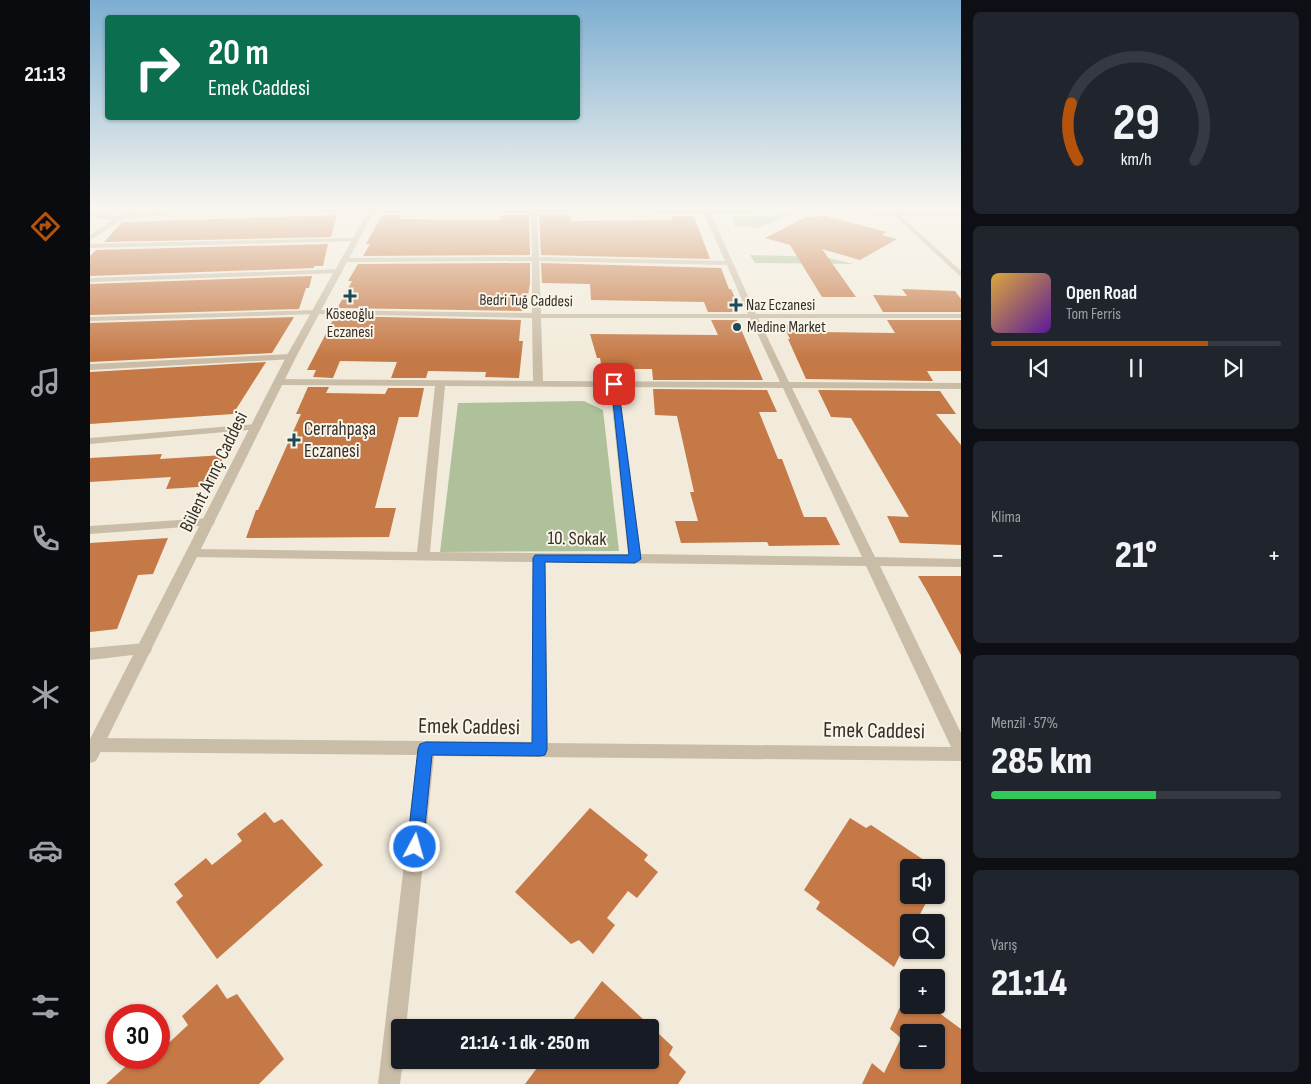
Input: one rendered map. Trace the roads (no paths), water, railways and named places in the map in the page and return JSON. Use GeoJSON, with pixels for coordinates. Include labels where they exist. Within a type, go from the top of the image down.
{"type":"FeatureCollection","features":[{"type":"Feature","properties":{"kind":"street","name":"Bülent Arınç Caddesi"},"geometry":{"type":"LineString","coordinates":[[94,750],[291,358],[347,257]]}},
{"type":"Feature","properties":{"kind":"street"},"geometry":{"type":"LineString","coordinates":[[726,257],[961,750]]}},
{"type":"Feature","properties":{"kind":"street"},"geometry":{"type":"LineString","coordinates":[[345,260],[535,259],[729,263]]}},
{"type":"Feature","properties":{"kind":"street"},"geometry":{"type":"LineString","coordinates":[[535,259],[538,384]]}},
{"type":"Feature","properties":{"kind":"street"},"geometry":{"type":"LineString","coordinates":[[90,280],[339,271]]}},
{"type":"Feature","properties":{"kind":"street","name":"Bedri Tuğ Caddesi"},"geometry":{"type":"LineString","coordinates":[[90,319],[317,312],[537,316],[961,316]]}},
{"type":"Feature","properties":{"kind":"street"},"geometry":{"type":"LineString","coordinates":[[90,367],[291,358]]}},
{"type":"Feature","properties":{"kind":"street"},"geometry":{"type":"LineString","coordinates":[[279,382],[960,388]]}},
{"type":"Feature","properties":{"kind":"street"},"geometry":{"type":"LineString","coordinates":[[423,556],[440,383]]}},
{"type":"Feature","properties":{"kind":"street"},"geometry":{"type":"LineString","coordinates":[[614,384],[635,559]]}},
{"type":"Feature","properties":{"kind":"street"},"geometry":{"type":"LineString","coordinates":[[90,441],[256,427]]}},
{"type":"Feature","properties":{"kind":"street"},"geometry":{"type":"LineString","coordinates":[[90,530],[209,522]]}},
{"type":"Feature","properties":{"kind":"street","name":"10. Sokak"},"geometry":{"type":"LineString","coordinates":[[193,553],[961,563]]}},
{"type":"Feature","properties":{"kind":"street"},"geometry":{"type":"LineString","coordinates":[[539,558],[540,750]]}},
{"type":"Feature","properties":{"kind":"street"},"geometry":{"type":"LineString","coordinates":[[90,654],[146,649]]}},
{"type":"Feature","properties":{"kind":"street"},"geometry":{"type":"LineString","coordinates":[[389,1084],[426,749]]}},
{"type":"Feature","properties":{"kind":"street","name":"Emek Caddesi"},"geometry":{"type":"LineString","coordinates":[[94,750],[426,749],[961,754]]}},
{"type":"Feature","properties":{"kind":"lane"},"geometry":{"type":"LineString","coordinates":[[941,257],[961,275]]}},
{"type":"Feature","properties":{"kind":"place","name":"Köseoğlu Eczanesi"},"geometry":{"type":"Point","coordinates":[350,296]}},
{"type":"Feature","properties":{"kind":"place","name":"Naz Eczanesi"},"geometry":{"type":"Point","coordinates":[736,305]}},
{"type":"Feature","properties":{"kind":"place","name":"Medine Market"},"geometry":{"type":"Point","coordinates":[737,327]}},
{"type":"Feature","properties":{"kind":"place","name":"Cerrahpaşa Eczanesi"},"geometry":{"type":"Point","coordinates":[294,440]}}]}
